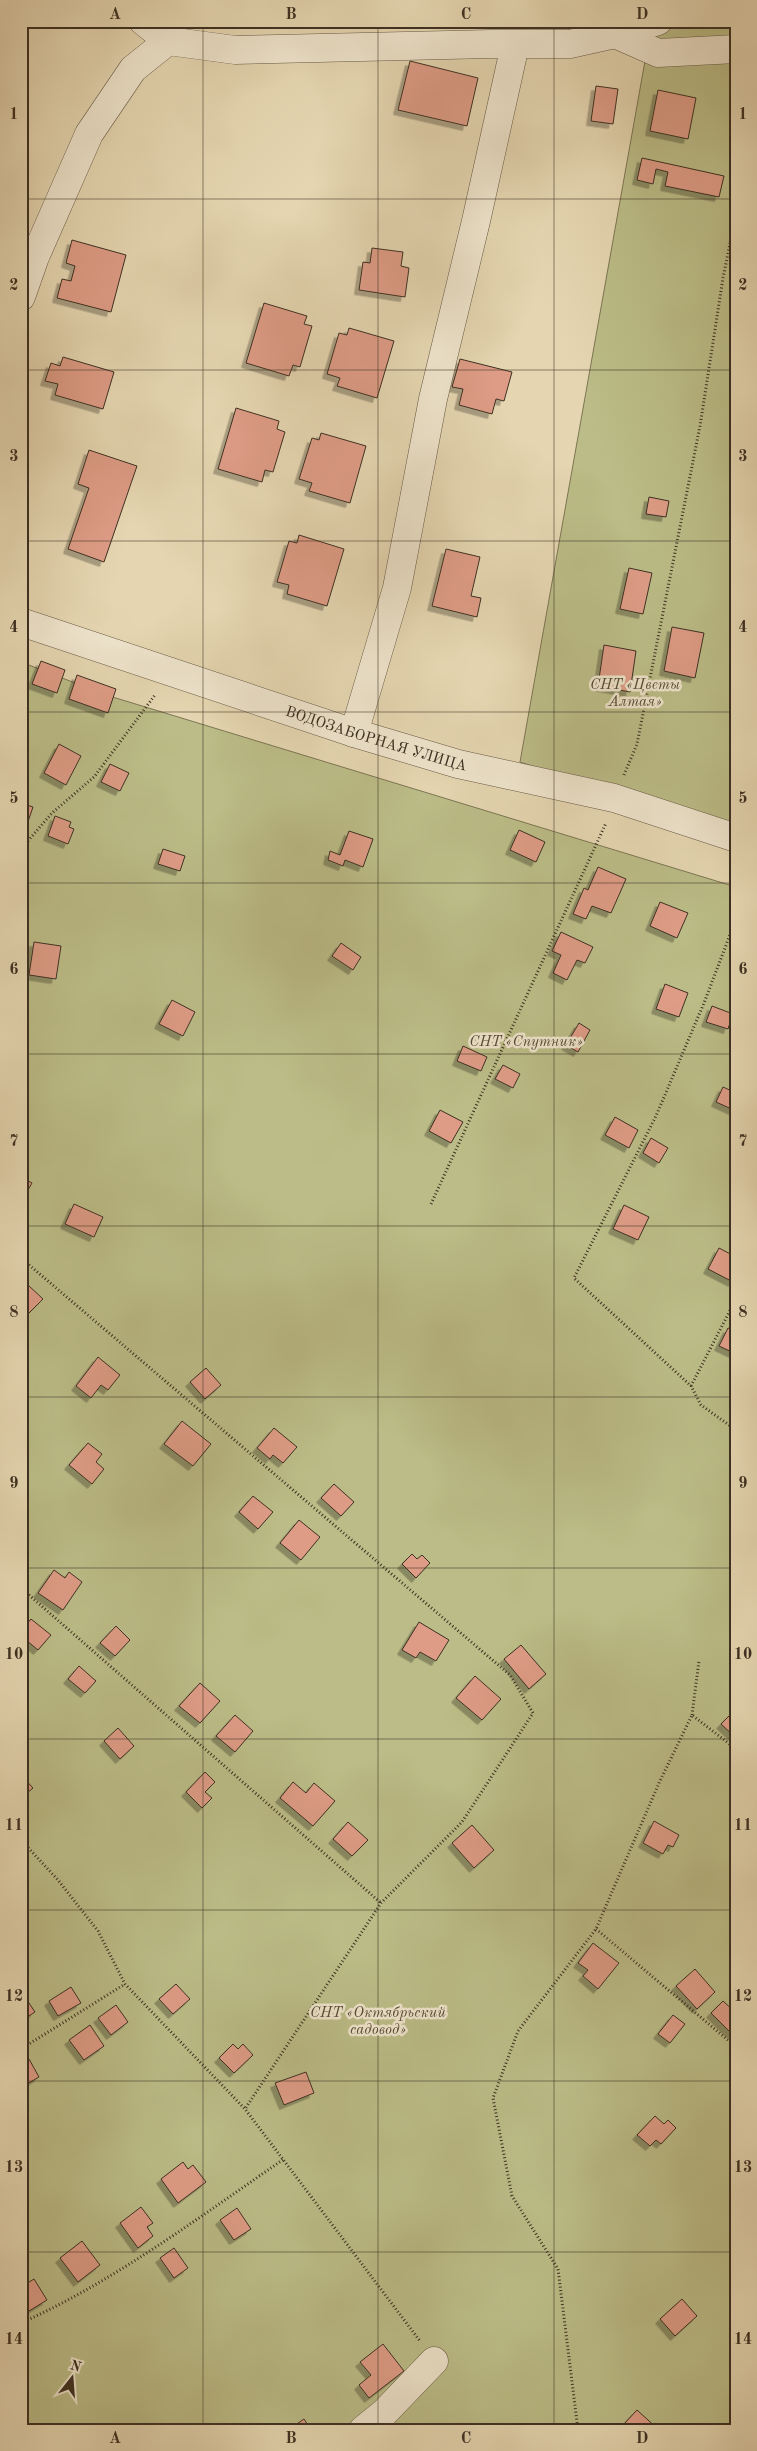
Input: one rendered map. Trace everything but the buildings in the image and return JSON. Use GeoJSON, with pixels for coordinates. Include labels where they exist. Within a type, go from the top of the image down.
{"type":"FeatureCollection","features":[{"type":"Feature","properties":{"kind":"street"},"geometry":{"type":"LineString","coordinates":[[144,21],[168,41]]}},
{"type":"Feature","properties":{"kind":"street"},"geometry":{"type":"LineString","coordinates":[[21,297],[35,257],[89,134],[133,69],[168,41],[200,32],[236,50],[499,37],[570,44],[615,28],[658,21]]}},
{"type":"Feature","properties":{"kind":"street"},"geometry":{"type":"LineString","coordinates":[[615,28],[658,53],[736,49]]}},
{"type":"Feature","properties":{"kind":"street"},"geometry":{"type":"LineString","coordinates":[[354,733],[397,588],[433,399],[476,221],[499,37]]}},
{"type":"Feature","properties":{"kind":"street","name":"ВОДОЗАБОРНАЯ УЛИЦА"},"geometry":{"type":"LineString","coordinates":[[21,622],[354,733],[458,764],[614,798],[736,838]]}},
{"type":"Feature","properties":{"kind":"street"},"geometry":{"type":"LineString","coordinates":[[363,2430],[384,2413],[434,2361]]}},
{"type":"Feature","properties":{"kind":"path"},"geometry":{"type":"LineString","coordinates":[[430,1204],[606,824],[614,798],[637,744],[700,426],[723,278],[736,214]]}},
{"type":"Feature","properties":{"kind":"path"},"geometry":{"type":"LineString","coordinates":[[21,849],[52,813],[100,769],[154,698],[160,669]]}},
{"type":"Feature","properties":{"kind":"path"},"geometry":{"type":"LineString","coordinates":[[736,919],[704,1003],[656,1116],[574,1278],[691,1386],[701,1405],[736,1430]]}},
{"type":"Feature","properties":{"kind":"path"},"geometry":{"type":"LineString","coordinates":[[21,1258],[510,1675],[533,1713],[462,1822],[381,1903],[244,2109]]}},
{"type":"Feature","properties":{"kind":"path"},"geometry":{"type":"LineString","coordinates":[[691,1386],[736,1299]]}},
{"type":"Feature","properties":{"kind":"path"},"geometry":{"type":"LineString","coordinates":[[21,1588],[381,1903]]}},
{"type":"Feature","properties":{"kind":"path"},"geometry":{"type":"LineString","coordinates":[[578,2430],[558,2269],[512,2196],[493,2098],[518,2032],[596,1929],[659,1783],[692,1715],[699,1660]]}},
{"type":"Feature","properties":{"kind":"path"},"geometry":{"type":"LineString","coordinates":[[692,1715],[736,1750]]}},
{"type":"Feature","properties":{"kind":"path"},"geometry":{"type":"LineString","coordinates":[[21,1840],[58,1880],[98,1931],[125,1984],[244,2109],[284,2159],[434,2361]]}},
{"type":"Feature","properties":{"kind":"path"},"geometry":{"type":"LineString","coordinates":[[596,1929],[736,2047]]}},
{"type":"Feature","properties":{"kind":"path"},"geometry":{"type":"LineString","coordinates":[[21,2049],[125,1984]]}},
{"type":"Feature","properties":{"kind":"path"},"geometry":{"type":"LineString","coordinates":[[21,2323],[64,2304],[177,2232],[284,2159]]}},
{"type":"Feature","properties":{"kind":"green space","name":"СНТ «Цветы Алтая»"},"geometry":{"type":"Polygon","coordinates":[[[643,21],[736,21],[736,833],[520,762],[645,61],[643,21]]]}},
{"type":"Feature","properties":{"kind":"green space","name":"СНТ «Октябрьский садовод»"},"geometry":{"type":"Polygon","coordinates":[[[21,662],[106,695],[736,887],[736,2430],[21,2430],[21,662]]]}},
{"type":"Feature","properties":{"kind":"park label","name":"СНТ «Спутник»"},"geometry":{"type":"Point","coordinates":[526,1041]}}]}
